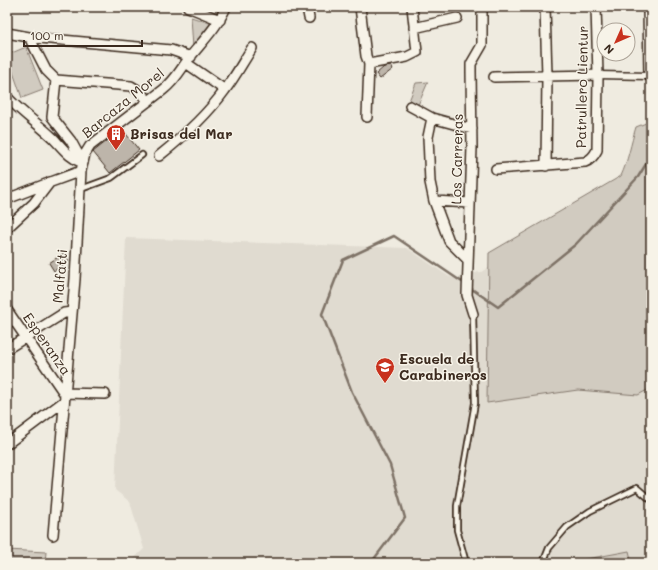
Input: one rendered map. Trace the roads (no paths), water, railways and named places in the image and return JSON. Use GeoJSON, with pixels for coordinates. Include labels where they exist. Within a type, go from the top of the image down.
{"type":"FeatureCollection","features":[{"type":"Feature","properties":{"kind":"street"},"geometry":{"type":"LineString","coordinates":[[188,7],[220,20]]}},
{"type":"Feature","properties":{"kind":"street","name":"Barcaza Morel"},"geometry":{"type":"LineString","coordinates":[[82,167],[85,154],[90,146],[174,80],[220,20],[226,7]]}},
{"type":"Feature","properties":{"kind":"street"},"geometry":{"type":"LineString","coordinates":[[308,7],[309,18]]}},
{"type":"Feature","properties":{"kind":"street"},"geometry":{"type":"LineString","coordinates":[[360,7],[362,32],[366,56],[369,64],[367,117]]}},
{"type":"Feature","properties":{"kind":"street"},"geometry":{"type":"LineString","coordinates":[[369,64],[407,57],[417,52],[412,7]]}},
{"type":"Feature","properties":{"kind":"street","name":"Los Carreras"},"geometry":{"type":"LineString","coordinates":[[473,314],[467,295],[472,129],[471,64],[480,51],[482,45],[482,7]]}},
{"type":"Feature","properties":{"kind":"street"},"geometry":{"type":"LineString","coordinates":[[496,169],[546,166],[547,76],[545,7]]}},
{"type":"Feature","properties":{"kind":"street","name":"Patrullero Lientur"},"geometry":{"type":"LineString","coordinates":[[546,166],[585,162],[594,156],[597,150],[598,75],[596,7]]}},
{"type":"Feature","properties":{"kind":"street"},"geometry":{"type":"LineString","coordinates":[[494,77],[598,75],[649,76],[648,7]]}},
{"type":"Feature","properties":{"kind":"street"},"geometry":{"type":"LineString","coordinates":[[414,28],[457,18]]}},
{"type":"Feature","properties":{"kind":"street"},"geometry":{"type":"LineString","coordinates":[[7,33],[29,37],[171,50],[188,60],[226,90]]}},
{"type":"Feature","properties":{"kind":"street"},"geometry":{"type":"LineString","coordinates":[[29,37],[46,70],[56,80],[131,86],[149,101]]}},
{"type":"Feature","properties":{"kind":"street"},"geometry":{"type":"LineString","coordinates":[[159,156],[177,142],[226,90],[252,48]]}},
{"type":"Feature","properties":{"kind":"street","name":"Malfatti"},"geometry":{"type":"LineString","coordinates":[[52,535],[62,437],[82,167],[72,141],[52,117],[56,80]]}},
{"type":"Feature","properties":{"kind":"street"},"geometry":{"type":"LineString","coordinates":[[7,97],[52,136],[69,156],[82,167],[50,182],[7,199]]}},
{"type":"Feature","properties":{"kind":"street"},"geometry":{"type":"LineString","coordinates":[[410,106],[432,118],[472,129]]}},
{"type":"Feature","properties":{"kind":"street"},"geometry":{"type":"LineString","coordinates":[[432,118],[428,137],[430,182],[434,201],[449,241],[468,260]]}},
{"type":"Feature","properties":{"kind":"street"},"geometry":{"type":"LineString","coordinates":[[7,228],[34,203],[50,182]]}},
{"type":"Feature","properties":{"kind":"street"},"geometry":{"type":"LineString","coordinates":[[434,201],[470,203]]}},
{"type":"Feature","properties":{"kind":"street","name":"Esperanza"},"geometry":{"type":"LineString","coordinates":[[7,310],[64,397]]}},
{"type":"Feature","properties":{"kind":"street"},"geometry":{"type":"LineString","coordinates":[[7,349],[25,336],[64,313],[72,312]]}},
{"type":"Feature","properties":{"kind":"street"},"geometry":{"type":"LineString","coordinates":[[7,444],[64,397],[105,394]]}},
{"type":"Feature","properties":{"kind":"lane"},"geometry":{"type":"LineString","coordinates":[[81,189],[111,178],[142,155]]}},
{"type":"Feature","properties":{"kind":"lane"},"geometry":{"type":"LineString","coordinates":[[466,563],[457,530],[457,506],[475,403],[473,314]]}},
{"type":"Feature","properties":{"kind":"lane"},"geometry":{"type":"LineString","coordinates":[[543,563],[549,548],[567,527],[590,510],[637,488],[651,500]]}},
{"type":"Feature","properties":{"kind":"waterway"},"geometry":{"type":"LineString","coordinates":[[469,287],[498,307],[576,244],[638,177],[651,156]]}},
{"type":"Feature","properties":{"kind":"waterway"},"geometry":{"type":"LineString","coordinates":[[371,563],[405,518],[390,465],[352,392],[322,314],[343,260],[394,236],[465,284]]}},
{"type":"Feature","properties":{"kind":"place","name":"Brisas del Mar"},"geometry":{"type":"Point","coordinates":[116,151]}},
{"type":"Feature","properties":{"kind":"place","name":"Escuela de Carabineros"},"geometry":{"type":"Point","coordinates":[385,384]}}]}
